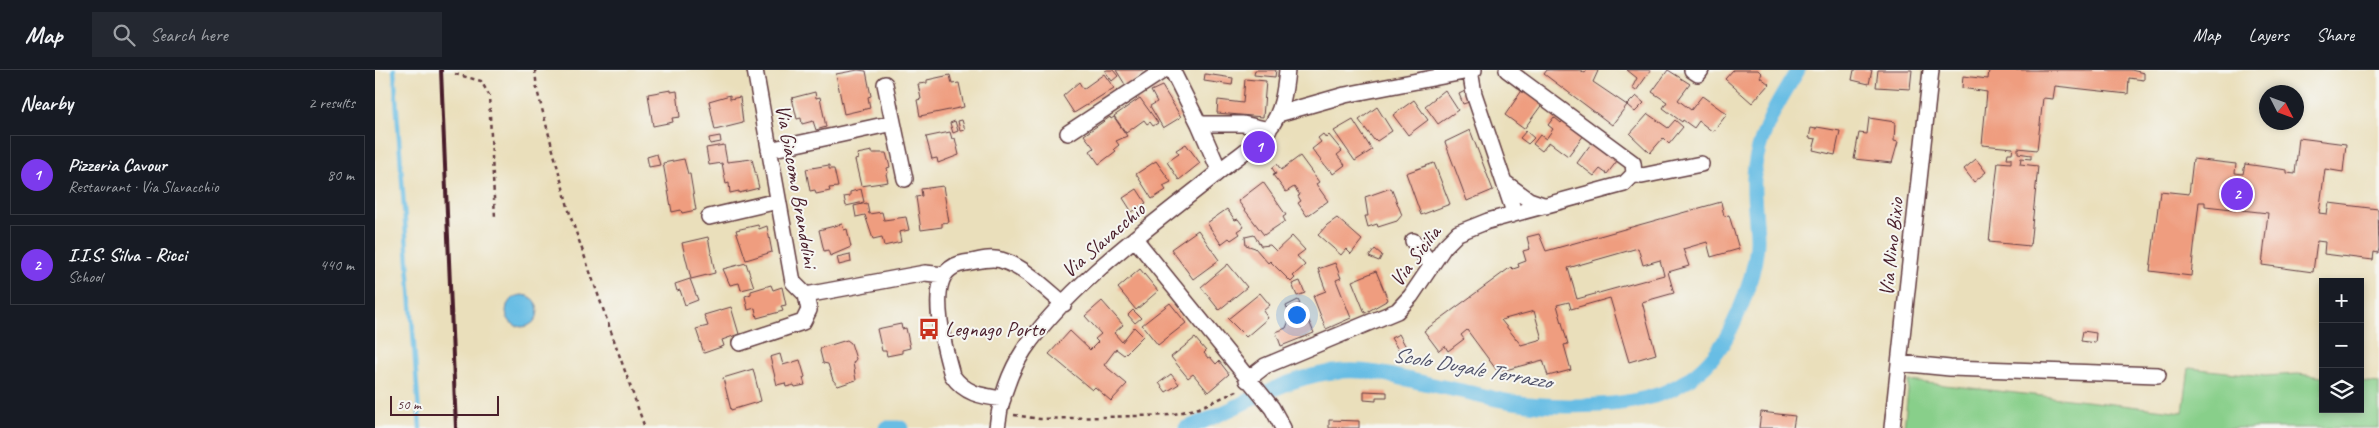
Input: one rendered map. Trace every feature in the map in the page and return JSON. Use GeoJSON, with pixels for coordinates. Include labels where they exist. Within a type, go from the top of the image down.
{"type":"FeatureCollection","features":[{"type":"Feature","properties":{"kind":"street","name":"Via Giacomo Brandolini"},"geometry":{"type":"LineString","coordinates":[[755,70],[793,282],[806,296],[925,273],[944,275]]}},
{"type":"Feature","properties":{"kind":"street"},"geometry":{"type":"LineString","coordinates":[[1068,133],[1164,70]]}},
{"type":"Feature","properties":{"kind":"street"},"geometry":{"type":"LineString","coordinates":[[1172,70],[1219,170]]}},
{"type":"Feature","properties":{"kind":"street","name":"Via Slavacchio"},"geometry":{"type":"LineString","coordinates":[[1002,421],[1003,399],[1009,381],[1024,350],[1064,304],[1100,269],[1219,170],[1252,147],[1269,130],[1278,114],[1285,88],[1287,70]]}},
{"type":"Feature","properties":{"kind":"street"},"geometry":{"type":"LineString","coordinates":[[1507,70],[1633,164],[1634,174],[1642,176],[1701,164]]}},
{"type":"Feature","properties":{"kind":"street"},"geometry":{"type":"LineString","coordinates":[[1692,70],[1698,74],[1701,70]]}},
{"type":"Feature","properties":{"kind":"street","name":"Via Nino Bixio"},"geometry":{"type":"LineString","coordinates":[[1892,428],[1931,70]]}},
{"type":"Feature","properties":{"kind":"street"},"geometry":{"type":"LineString","coordinates":[[1278,114],[1345,95],[1471,71],[1474,94],[1512,206],[1511,215]]}},
{"type":"Feature","properties":{"kind":"street"},"geometry":{"type":"LineString","coordinates":[[885,84],[905,179]]}},
{"type":"Feature","properties":{"kind":"street"},"geometry":{"type":"LineString","coordinates":[[769,150],[893,123]]}},
{"type":"Feature","properties":{"kind":"street"},"geometry":{"type":"LineString","coordinates":[[1199,124],[1243,124],[1269,130]]}},
{"type":"Feature","properties":{"kind":"street","name":"Via Sicilia"},"geometry":{"type":"LineString","coordinates":[[1251,383],[1265,366],[1390,316],[1404,305],[1432,265],[1458,233],[1475,225],[1624,184],[1634,174]]}},
{"type":"Feature","properties":{"kind":"street"},"geometry":{"type":"LineString","coordinates":[[1504,182],[1529,200],[1546,206]]}},
{"type":"Feature","properties":{"kind":"street"},"geometry":{"type":"LineString","coordinates":[[709,217],[778,201]]}},
{"type":"Feature","properties":{"kind":"street"},"geometry":{"type":"LineString","coordinates":[[1135,239],[1272,408],[1283,428]]}},
{"type":"Feature","properties":{"kind":"street"},"geometry":{"type":"LineString","coordinates":[[1413,241],[1432,265]]}},
{"type":"Feature","properties":{"kind":"street"},"geometry":{"type":"LineString","coordinates":[[1003,399],[966,391],[952,375],[938,302],[940,281],[956,264],[986,259],[1000,260],[1037,282],[1064,304]]}},
{"type":"Feature","properties":{"kind":"street"},"geometry":{"type":"LineString","coordinates":[[740,343],[803,322],[809,310],[806,296]]}},
{"type":"Feature","properties":{"kind":"street"},"geometry":{"type":"LineString","coordinates":[[1899,363],[1950,368],[2158,375]]}},
{"type":"Feature","properties":{"kind":"path"},"geometry":{"type":"LineString","coordinates":[[535,70],[537,90],[571,218],[645,428]]}},
{"type":"Feature","properties":{"kind":"path"},"geometry":{"type":"LineString","coordinates":[[455,74],[481,81],[489,95],[495,218]]}},
{"type":"Feature","properties":{"kind":"path"},"geometry":{"type":"LineString","coordinates":[[1002,421],[1171,415],[1199,408],[1251,383]]}},
{"type":"Feature","properties":{"kind":"green space"},"geometry":{"type":"Polygon","coordinates":[[[2189,368],[2265,376],[2298,374],[2319,377],[2319,413],[2364,413],[2364,381],[2379,383],[2379,428],[1904,428],[1909,381],[2183,412],[2189,368]]]}},
{"type":"Feature","properties":{"kind":"water"},"geometry":{"type":"Polygon","coordinates":[[[522,295],[528,296],[533,300],[537,305],[537,317],[533,322],[528,326],[522,327],[516,326],[511,322],[507,317],[506,311],[507,305],[511,300],[516,296],[522,295]]]}},
{"type":"Feature","properties":{"kind":"building"},"geometry":{"type":"Polygon","coordinates":[[[858,70],[866,71],[871,96],[868,97],[870,108],[844,114],[836,74],[858,70]]]}},
{"type":"Feature","properties":{"kind":"building"},"geometry":{"type":"Polygon","coordinates":[[[1113,70],[1118,76],[1112,81],[1105,71],[1113,70]]]}},
{"type":"Feature","properties":{"kind":"building"},"geometry":{"type":"Polygon","coordinates":[[[1116,70],[1150,70],[1126,86],[1116,70]]]}},
{"type":"Feature","properties":{"kind":"building"},"geometry":{"type":"Polygon","coordinates":[[[1255,70],[1276,70],[1275,77],[1254,75],[1255,70]]]}},
{"type":"Feature","properties":{"kind":"building"},"geometry":{"type":"Polygon","coordinates":[[[1547,70],[1580,70],[1585,73],[1587,70],[1596,70],[1598,71],[1593,82],[1627,105],[1612,125],[1544,74],[1547,70]]]}},
{"type":"Feature","properties":{"kind":"building"},"geometry":{"type":"Polygon","coordinates":[[[1627,70],[1651,70],[1636,91],[1632,88],[1637,78],[1627,70]]]}},
{"type":"Feature","properties":{"kind":"building"},"geometry":{"type":"Polygon","coordinates":[[[1668,70],[1690,84],[1678,100],[1691,110],[1702,96],[1727,114],[1713,132],[1699,121],[1694,128],[1663,108],[1667,102],[1652,92],[1668,70]]]}},
{"type":"Feature","properties":{"kind":"building"},"geometry":{"type":"Polygon","coordinates":[[[1733,70],[1758,70],[1762,74],[1760,77],[1769,84],[1752,103],[1725,79],[1733,70]]]}},
{"type":"Feature","properties":{"kind":"building"},"geometry":{"type":"Polygon","coordinates":[[[1854,70],[1872,70],[1869,84],[1852,80],[1854,70]]]}},
{"type":"Feature","properties":{"kind":"building"},"geometry":{"type":"Polygon","coordinates":[[[1878,70],[1912,70],[1910,89],[1876,87],[1878,70]]]}},
{"type":"Feature","properties":{"kind":"building"},"geometry":{"type":"Polygon","coordinates":[[[1989,70],[2131,70],[2144,73],[2144,80],[2129,78],[2128,94],[2055,86],[2053,99],[2043,98],[2037,150],[2018,148],[2018,153],[2031,155],[2031,159],[2021,158],[2020,164],[2038,166],[2030,246],[1989,242],[1998,162],[2011,163],[2011,158],[2007,158],[2008,153],[2012,153],[2013,148],[1982,145],[1987,92],[1962,88],[1963,76],[1988,79],[1989,70]]]}},
{"type":"Feature","properties":{"kind":"building"},"geometry":{"type":"Polygon","coordinates":[[[1104,74],[1114,88],[1074,113],[1063,96],[1079,82],[1083,89],[1104,74]]]}},
{"type":"Feature","properties":{"kind":"building"},"geometry":{"type":"Polygon","coordinates":[[[1205,74],[1233,78],[1232,85],[1204,81],[1205,74]]]}},
{"type":"Feature","properties":{"kind":"building"},"geometry":{"type":"Polygon","coordinates":[[[950,75],[952,84],[959,83],[964,107],[920,116],[917,100],[921,99],[918,84],[950,75]]]}},
{"type":"Feature","properties":{"kind":"building"},"geometry":{"type":"Polygon","coordinates":[[[1245,79],[1266,81],[1263,117],[1217,113],[1218,100],[1243,103],[1245,79]]]}},
{"type":"Feature","properties":{"kind":"building"},"geometry":{"type":"Polygon","coordinates":[[[1162,86],[1181,117],[1163,128],[1150,106],[1157,102],[1151,91],[1162,86]]]}},
{"type":"Feature","properties":{"kind":"building"},"geometry":{"type":"Polygon","coordinates":[[[1523,89],[1543,103],[1524,129],[1505,115],[1523,89]]]}},
{"type":"Feature","properties":{"kind":"building"},"geometry":{"type":"Polygon","coordinates":[[[671,90],[671,92],[677,91],[680,117],[672,118],[673,122],[653,126],[648,94],[671,90]]]}},
{"type":"Feature","properties":{"kind":"building"},"geometry":{"type":"Polygon","coordinates":[[[1445,90],[1458,110],[1438,124],[1425,106],[1445,90]]]}},
{"type":"Feature","properties":{"kind":"building"},"geometry":{"type":"Polygon","coordinates":[[[1465,91],[1469,102],[1463,104],[1459,94],[1465,91]]]}},
{"type":"Feature","properties":{"kind":"building"},"geometry":{"type":"Polygon","coordinates":[[[815,92],[816,98],[820,97],[826,127],[816,130],[813,121],[802,124],[801,118],[797,119],[792,98],[815,92]]]}},
{"type":"Feature","properties":{"kind":"building"},"geometry":{"type":"Polygon","coordinates":[[[730,95],[730,99],[740,97],[743,123],[715,130],[709,101],[730,95]]]}},
{"type":"Feature","properties":{"kind":"building"},"geometry":{"type":"Polygon","coordinates":[[[1636,96],[1644,103],[1635,112],[1627,105],[1636,96]]]}},
{"type":"Feature","properties":{"kind":"building"},"geometry":{"type":"Polygon","coordinates":[[[1140,98],[1158,123],[1153,126],[1150,122],[1147,124],[1144,120],[1126,133],[1114,116],[1140,98]]]}},
{"type":"Feature","properties":{"kind":"building"},"geometry":{"type":"Polygon","coordinates":[[[1414,100],[1428,120],[1408,135],[1393,115],[1414,100]]]}},
{"type":"Feature","properties":{"kind":"building"},"geometry":{"type":"Polygon","coordinates":[[[1377,107],[1392,131],[1377,141],[1374,140],[1359,120],[1377,107]]]}},
{"type":"Feature","properties":{"kind":"building"},"geometry":{"type":"Polygon","coordinates":[[[1648,114],[1668,128],[1675,120],[1683,127],[1669,144],[1663,138],[1650,153],[1630,134],[1648,114]]]}},
{"type":"Feature","properties":{"kind":"building"},"geometry":{"type":"Polygon","coordinates":[[[1110,117],[1111,119],[1114,117],[1127,136],[1116,141],[1119,145],[1114,149],[1116,151],[1099,164],[1090,151],[1094,148],[1084,135],[1110,117]]]}},
{"type":"Feature","properties":{"kind":"building"},"geometry":{"type":"Polygon","coordinates":[[[1554,117],[1561,123],[1564,119],[1584,135],[1568,156],[1549,142],[1542,151],[1533,144],[1540,135],[1546,139],[1553,129],[1548,125],[1554,117]]]}},
{"type":"Feature","properties":{"kind":"building"},"geometry":{"type":"Polygon","coordinates":[[[1869,118],[1895,122],[1894,141],[1898,142],[1892,163],[1854,159],[1859,133],[1867,134],[1869,118]]]}},
{"type":"Feature","properties":{"kind":"building"},"geometry":{"type":"Polygon","coordinates":[[[962,120],[965,130],[960,131],[958,121],[962,120]]]}},
{"type":"Feature","properties":{"kind":"building"},"geometry":{"type":"Polygon","coordinates":[[[1353,120],[1372,150],[1355,161],[1334,131],[1353,120]]]}},
{"type":"Feature","properties":{"kind":"building"},"geometry":{"type":"Polygon","coordinates":[[[955,121],[958,131],[953,133],[950,123],[955,121]]]}},
{"type":"Feature","properties":{"kind":"building"},"geometry":{"type":"Polygon","coordinates":[[[1817,127],[1840,131],[1835,155],[1813,150],[1816,139],[1809,138],[1811,128],[1816,129],[1817,127]]]}},
{"type":"Feature","properties":{"kind":"building"},"geometry":{"type":"Polygon","coordinates":[[[1470,130],[1493,190],[1467,201],[1445,142],[1470,130]]]}},
{"type":"Feature","properties":{"kind":"building"},"geometry":{"type":"Polygon","coordinates":[[[1526,131],[1534,138],[1528,144],[1520,138],[1526,131]]]}},
{"type":"Feature","properties":{"kind":"building"},"geometry":{"type":"Polygon","coordinates":[[[950,132],[952,139],[955,138],[959,155],[938,163],[937,158],[932,159],[926,137],[950,132]]]}},
{"type":"Feature","properties":{"kind":"building"},"geometry":{"type":"Polygon","coordinates":[[[1323,134],[1326,138],[1329,135],[1342,151],[1337,155],[1345,165],[1333,174],[1312,149],[1321,142],[1318,138],[1323,134]]]}},
{"type":"Feature","properties":{"kind":"building"},"geometry":{"type":"Polygon","coordinates":[[[720,136],[721,142],[710,144],[709,138],[720,136]]]}},
{"type":"Feature","properties":{"kind":"building"},"geometry":{"type":"Polygon","coordinates":[[[2299,138],[2346,144],[2343,172],[2325,169],[2319,213],[2327,214],[2329,203],[2378,209],[2379,248],[2378,253],[2374,252],[2373,260],[2324,254],[2325,242],[2317,241],[2313,272],[2262,265],[2268,213],[2205,206],[2205,202],[2199,202],[2191,276],[2150,271],[2160,191],[2189,194],[2193,159],[2236,164],[2235,173],[2243,174],[2245,164],[2287,170],[2287,173],[2295,174],[2299,138]]]}},
{"type":"Feature","properties":{"kind":"building"},"geometry":{"type":"Polygon","coordinates":[[[1593,141],[1617,161],[1607,174],[1600,169],[1594,176],[1577,163],[1593,141]]]}},
{"type":"Feature","properties":{"kind":"building"},"geometry":{"type":"Polygon","coordinates":[[[1186,144],[1200,163],[1179,180],[1167,162],[1179,154],[1176,150],[1186,144]]]}},
{"type":"Feature","properties":{"kind":"building"},"geometry":{"type":"Polygon","coordinates":[[[724,145],[727,162],[752,159],[759,188],[739,193],[739,191],[730,193],[729,183],[726,184],[722,163],[709,165],[706,148],[724,145]]]}},
{"type":"Feature","properties":{"kind":"building"},"geometry":{"type":"Polygon","coordinates":[[[872,151],[872,153],[886,153],[890,167],[887,168],[888,173],[886,174],[888,182],[861,186],[855,160],[858,159],[857,154],[872,151]]]}},
{"type":"Feature","properties":{"kind":"building"},"geometry":{"type":"Polygon","coordinates":[[[657,154],[660,165],[649,167],[647,157],[657,154]]]}},
{"type":"Feature","properties":{"kind":"building"},"geometry":{"type":"Polygon","coordinates":[[[1300,156],[1319,182],[1316,184],[1328,201],[1307,216],[1298,203],[1301,201],[1298,196],[1300,195],[1294,187],[1286,192],[1273,175],[1276,174],[1272,168],[1277,164],[1281,170],[1300,156]]]}},
{"type":"Feature","properties":{"kind":"building"},"geometry":{"type":"Polygon","coordinates":[[[684,159],[688,174],[690,174],[696,210],[682,213],[681,210],[672,212],[663,163],[684,159]]]}},
{"type":"Feature","properties":{"kind":"building"},"geometry":{"type":"Polygon","coordinates":[[[1976,159],[1986,172],[1974,182],[1964,169],[1976,159]]]}},
{"type":"Feature","properties":{"kind":"building"},"geometry":{"type":"Polygon","coordinates":[[[1156,161],[1171,182],[1163,186],[1166,190],[1152,199],[1136,174],[1156,161]]]}},
{"type":"Feature","properties":{"kind":"building"},"geometry":{"type":"Polygon","coordinates":[[[1434,163],[1450,204],[1421,215],[1406,173],[1434,163]]]}},
{"type":"Feature","properties":{"kind":"building"},"geometry":{"type":"Polygon","coordinates":[[[829,165],[829,169],[834,169],[838,187],[829,188],[830,191],[816,194],[815,190],[810,191],[806,169],[829,165]]]}},
{"type":"Feature","properties":{"kind":"building"},"geometry":{"type":"Polygon","coordinates":[[[1263,182],[1286,215],[1283,217],[1285,221],[1264,235],[1238,201],[1263,182]]]}},
{"type":"Feature","properties":{"kind":"building"},"geometry":{"type":"Polygon","coordinates":[[[943,186],[949,222],[942,223],[942,227],[921,230],[916,197],[922,196],[921,189],[943,186]]]}},
{"type":"Feature","properties":{"kind":"building"},"geometry":{"type":"Polygon","coordinates":[[[1391,188],[1402,215],[1397,221],[1378,227],[1377,224],[1368,227],[1365,216],[1368,216],[1365,197],[1391,188]]]}},
{"type":"Feature","properties":{"kind":"building"},"geometry":{"type":"Polygon","coordinates":[[[861,189],[864,202],[846,206],[844,197],[850,196],[850,192],[861,189]]]}},
{"type":"Feature","properties":{"kind":"building"},"geometry":{"type":"Polygon","coordinates":[[[1137,189],[1146,203],[1132,212],[1123,198],[1137,189]]]}},
{"type":"Feature","properties":{"kind":"building"},"geometry":{"type":"Polygon","coordinates":[[[1721,202],[1724,216],[1729,215],[1739,249],[1711,257],[1707,242],[1683,249],[1689,266],[1668,272],[1674,293],[1642,302],[1656,354],[1629,362],[1610,298],[1571,309],[1569,302],[1557,305],[1568,344],[1564,345],[1571,370],[1548,376],[1543,360],[1498,372],[1467,330],[1461,335],[1464,339],[1448,351],[1445,346],[1439,351],[1424,331],[1511,267],[1513,269],[1519,267],[1518,264],[1526,261],[1523,251],[1530,249],[1527,237],[1539,234],[1546,251],[1721,202]],[[1638,248],[1568,268],[1577,299],[1664,275],[1660,260],[1643,265],[1638,248]],[[1534,311],[1501,320],[1521,345],[1542,339],[1534,311]]]}},
{"type":"Feature","properties":{"kind":"building"},"geometry":{"type":"Polygon","coordinates":[[[867,203],[869,214],[882,212],[884,220],[906,217],[909,230],[899,232],[901,242],[884,246],[882,237],[873,239],[865,215],[856,217],[854,206],[867,203]]]}},
{"type":"Feature","properties":{"kind":"building"},"geometry":{"type":"Polygon","coordinates":[[[1227,209],[1235,220],[1238,219],[1244,227],[1238,231],[1240,234],[1231,240],[1229,238],[1221,244],[1207,223],[1227,209]]]}},
{"type":"Feature","properties":{"kind":"building"},"geometry":{"type":"Polygon","coordinates":[[[1337,218],[1362,240],[1351,254],[1346,249],[1341,255],[1318,235],[1337,218]]]}},
{"type":"Feature","properties":{"kind":"building"},"geometry":{"type":"Polygon","coordinates":[[[842,224],[844,230],[847,229],[851,247],[830,256],[828,250],[824,251],[819,230],[842,224]]]}},
{"type":"Feature","properties":{"kind":"building"},"geometry":{"type":"Polygon","coordinates":[[[758,225],[759,229],[767,226],[772,252],[746,260],[736,230],[758,225]]]}},
{"type":"Feature","properties":{"kind":"building"},"geometry":{"type":"Polygon","coordinates":[[[1198,230],[1219,260],[1193,279],[1171,249],[1198,230]]]}},
{"type":"Feature","properties":{"kind":"building"},"geometry":{"type":"Polygon","coordinates":[[[1254,235],[1261,246],[1270,245],[1276,251],[1292,236],[1305,250],[1297,256],[1305,265],[1293,276],[1295,278],[1291,282],[1270,261],[1268,263],[1255,248],[1246,245],[1245,237],[1254,235]]]}},
{"type":"Feature","properties":{"kind":"building"},"geometry":{"type":"Polygon","coordinates":[[[708,237],[715,273],[691,279],[682,243],[708,237]]]}},
{"type":"Feature","properties":{"kind":"building"},"geometry":{"type":"Polygon","coordinates":[[[1375,249],[1382,255],[1379,261],[1369,257],[1375,249]]]}},
{"type":"Feature","properties":{"kind":"building"},"geometry":{"type":"Polygon","coordinates":[[[850,254],[851,262],[839,265],[837,257],[850,254]]]}},
{"type":"Feature","properties":{"kind":"building"},"geometry":{"type":"Polygon","coordinates":[[[746,263],[754,287],[741,290],[739,283],[730,285],[723,269],[746,263]]]}},
{"type":"Feature","properties":{"kind":"building"},"geometry":{"type":"Polygon","coordinates":[[[1335,263],[1341,278],[1336,280],[1351,318],[1326,329],[1313,296],[1326,291],[1318,269],[1335,263]]]}},
{"type":"Feature","properties":{"kind":"building"},"geometry":{"type":"Polygon","coordinates":[[[1228,264],[1247,287],[1219,310],[1201,287],[1228,264]]]}},
{"type":"Feature","properties":{"kind":"building"},"geometry":{"type":"Polygon","coordinates":[[[1140,269],[1158,291],[1136,310],[1118,288],[1140,269]]]}},
{"type":"Feature","properties":{"kind":"building"},"geometry":{"type":"Polygon","coordinates":[[[1376,271],[1388,300],[1365,313],[1352,281],[1376,271]]]}},
{"type":"Feature","properties":{"kind":"building"},"geometry":{"type":"Polygon","coordinates":[[[690,279],[698,300],[685,305],[680,290],[677,291],[675,284],[690,279]]]}},
{"type":"Feature","properties":{"kind":"building"},"geometry":{"type":"Polygon","coordinates":[[[1300,281],[1305,293],[1297,296],[1292,284],[1300,281]]]}},
{"type":"Feature","properties":{"kind":"building"},"geometry":{"type":"Polygon","coordinates":[[[771,285],[773,290],[782,287],[786,305],[781,306],[783,311],[757,318],[755,308],[748,310],[745,296],[751,294],[751,291],[771,285]]]}},
{"type":"Feature","properties":{"kind":"building"},"geometry":{"type":"Polygon","coordinates":[[[1260,293],[1270,305],[1263,311],[1268,318],[1246,337],[1228,319],[1260,293]]]}},
{"type":"Feature","properties":{"kind":"building"},"geometry":{"type":"Polygon","coordinates":[[[1298,300],[1300,304],[1287,309],[1286,306],[1298,300]]]}},
{"type":"Feature","properties":{"kind":"building"},"geometry":{"type":"Polygon","coordinates":[[[1102,301],[1123,325],[1114,333],[1122,342],[1134,327],[1143,336],[1124,355],[1116,349],[1104,365],[1127,384],[1111,401],[1095,387],[1092,390],[1049,354],[1070,331],[1090,350],[1098,342],[1095,339],[1101,334],[1085,316],[1102,301]]]}},
{"type":"Feature","properties":{"kind":"building"},"geometry":{"type":"Polygon","coordinates":[[[1170,303],[1186,323],[1158,345],[1142,325],[1170,303]]]}},
{"type":"Feature","properties":{"kind":"building"},"geometry":{"type":"Polygon","coordinates":[[[731,307],[739,334],[722,340],[724,346],[704,353],[696,329],[708,326],[704,315],[731,307]]]}},
{"type":"Feature","properties":{"kind":"building"},"geometry":{"type":"Polygon","coordinates":[[[1303,307],[1314,333],[1281,346],[1276,332],[1286,328],[1293,311],[1303,307]]]}},
{"type":"Feature","properties":{"kind":"building"},"geometry":{"type":"Polygon","coordinates":[[[1133,310],[1141,318],[1135,323],[1128,315],[1133,310]]]}},
{"type":"Feature","properties":{"kind":"building"},"geometry":{"type":"Polygon","coordinates":[[[901,324],[902,329],[906,328],[910,348],[902,350],[902,353],[887,356],[886,351],[882,351],[877,329],[901,324]]]}},
{"type":"Feature","properties":{"kind":"building"},"geometry":{"type":"Polygon","coordinates":[[[2083,331],[2096,333],[2095,343],[2081,341],[2083,331]]]}},
{"type":"Feature","properties":{"kind":"building"},"geometry":{"type":"Polygon","coordinates":[[[1399,334],[1406,347],[1399,351],[1391,338],[1399,334]]]}},
{"type":"Feature","properties":{"kind":"building"},"geometry":{"type":"Polygon","coordinates":[[[1195,338],[1206,351],[1204,353],[1208,358],[1210,357],[1216,364],[1219,361],[1229,374],[1208,392],[1193,374],[1188,378],[1171,357],[1195,338]]]}},
{"type":"Feature","properties":{"kind":"building"},"geometry":{"type":"Polygon","coordinates":[[[847,340],[851,343],[856,359],[853,363],[856,380],[838,386],[833,380],[828,364],[823,363],[820,351],[821,348],[847,340]]]}},
{"type":"Feature","properties":{"kind":"building"},"geometry":{"type":"Polygon","coordinates":[[[780,354],[783,365],[800,360],[805,377],[803,378],[805,385],[786,387],[785,383],[777,385],[770,357],[780,354]]]}},
{"type":"Feature","properties":{"kind":"building"},"geometry":{"type":"Polygon","coordinates":[[[753,369],[761,401],[731,410],[723,378],[753,369]]]}},
{"type":"Feature","properties":{"kind":"building"},"geometry":{"type":"Polygon","coordinates":[[[1171,374],[1179,384],[1166,392],[1159,383],[1171,374]]]}},
{"type":"Feature","properties":{"kind":"building"},"geometry":{"type":"Polygon","coordinates":[[[1364,391],[1387,392],[1387,397],[1376,397],[1376,401],[1364,400],[1364,391]]]}},
{"type":"Feature","properties":{"kind":"building"},"geometry":{"type":"Polygon","coordinates":[[[1761,412],[1795,416],[1793,428],[1759,428],[1761,412]]]}},
{"type":"Feature","properties":{"kind":"building"},"geometry":{"type":"Polygon","coordinates":[[[1329,420],[1359,421],[1359,428],[1329,428],[1329,420]]]}},
{"type":"Feature","properties":{"kind":"waterway"},"geometry":{"type":"LineString","coordinates":[[394,70],[420,428]]}},
{"type":"Feature","properties":{"kind":"waterway","name":"Scolo Dugale Terrazzo"},"geometry":{"type":"LineString","coordinates":[[1186,428],[1281,386],[1321,374],[1343,371],[1365,371],[1386,374],[1496,399],[1537,405],[1585,406],[1610,404],[1654,396],[1672,389],[1704,367],[1717,352],[1732,326],[1743,301],[1752,274],[1757,249],[1754,189],[1759,147],[1778,103],[1798,70]]}},
{"type":"Feature","properties":{"kind":"waterway","name":"Scolo Dugale Terrazzo"},"geometry":{"type":"LineString","coordinates":[[886,428],[901,428]]}},
{"type":"Feature","properties":{"kind":"railway"},"geometry":{"type":"LineString","coordinates":[[441,70],[456,428]]}},
{"type":"Feature","properties":{"kind":"place","name":"Pizzeria Cavour"},"geometry":{"type":"Point","coordinates":[1259,147]}},
{"type":"Feature","properties":{"kind":"place","name":"I.I.S. Silva - Ricci"},"geometry":{"type":"Point","coordinates":[2237,194]}},
{"type":"Feature","properties":{"kind":"place","name":"Legnago Porto"},"geometry":{"type":"Point","coordinates":[929,329]}}]}
